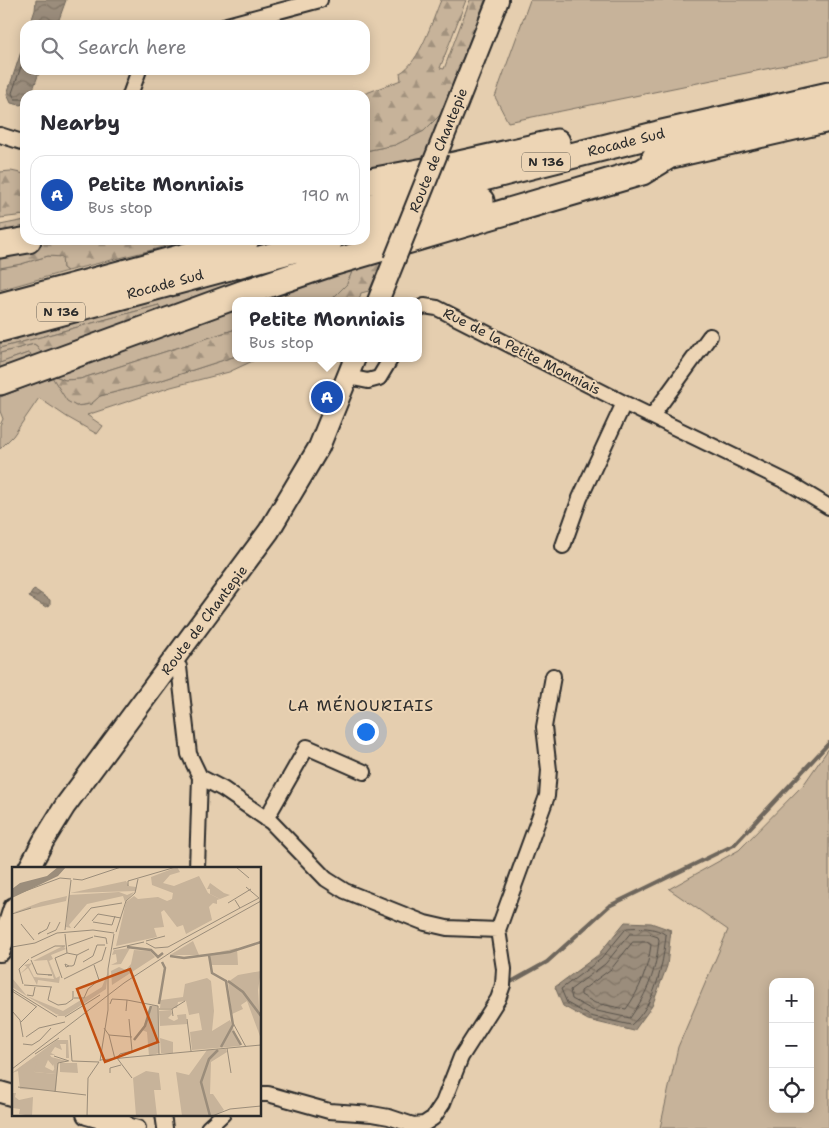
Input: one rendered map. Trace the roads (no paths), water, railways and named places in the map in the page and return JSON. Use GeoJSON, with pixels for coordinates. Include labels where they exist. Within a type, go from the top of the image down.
{"type":"FeatureCollection","features":[{"type":"Feature","properties":{"kind":"highway","name":"Rocade Sud"},"geometry":{"type":"LineString","coordinates":[[370,207],[727,118],[829,95]]}},
{"type":"Feature","properties":{"kind":"highway"},"geometry":{"type":"LineString","coordinates":[[370,181],[446,167],[652,122],[727,118]]}},
{"type":"Feature","properties":{"kind":"highway","name":"Rocade Sud"},"geometry":{"type":"LineString","coordinates":[[370,230],[670,155],[829,119]]}},
{"type":"Feature","properties":{"kind":"highway"},"geometry":{"type":"LineString","coordinates":[[237,297],[335,262],[642,172],[670,155]]}},
{"type":"Feature","properties":{"kind":"highway"},"geometry":{"type":"LineString","coordinates":[[0,245],[20,241]]}},
{"type":"Feature","properties":{"kind":"highway","name":"Rocade Sud"},"geometry":{"type":"LineString","coordinates":[[0,306],[227,245]]}},
{"type":"Feature","properties":{"kind":"highway","name":"Rocade Sud"},"geometry":{"type":"LineString","coordinates":[[0,329],[311,245]]}},
{"type":"Feature","properties":{"kind":"highway"},"geometry":{"type":"LineString","coordinates":[[0,382],[232,299]]}},
{"type":"Feature","properties":{"kind":"street"},"geometry":{"type":"LineString","coordinates":[[246,20],[320,0]]}},
{"type":"Feature","properties":{"kind":"street","name":"Route de Chantepie"},"geometry":{"type":"LineString","coordinates":[[380,297],[498,0]]}},
{"type":"Feature","properties":{"kind":"street"},"geometry":{"type":"LineString","coordinates":[[132,90],[137,75]]}},
{"type":"Feature","properties":{"kind":"street"},"geometry":{"type":"LineString","coordinates":[[0,135],[20,141]]}},
{"type":"Feature","properties":{"kind":"street","name":"Rue de la Petite Monniais"},"geometry":{"type":"LineString","coordinates":[[422,307],[437,308],[624,403],[789,482],[829,507]]}},
{"type":"Feature","properties":{"kind":"street"},"geometry":{"type":"LineString","coordinates":[[652,416],[710,336]]}},
{"type":"Feature","properties":{"kind":"street","name":"Route de Chantepie"},"geometry":{"type":"LineString","coordinates":[[30,867],[65,806],[269,531],[319,447],[354,362]]}},
{"type":"Feature","properties":{"kind":"street"},"geometry":{"type":"LineString","coordinates":[[348,377],[368,380],[379,378],[389,362]]}},
{"type":"Feature","properties":{"kind":"street"},"geometry":{"type":"LineString","coordinates":[[563,546],[580,498],[624,403]]}},
{"type":"Feature","properties":{"kind":"street"},"geometry":{"type":"LineString","coordinates":[[173,662],[179,667],[189,754],[200,777],[197,867]]}},
{"type":"Feature","properties":{"kind":"street"},"geometry":{"type":"LineString","coordinates":[[261,1094],[268,1094],[329,1110],[388,1117],[413,1125],[424,1124],[433,1118],[442,1103],[461,1057],[498,998],[504,985],[504,969],[498,930],[547,796],[549,770],[544,727],[554,676]]}},
{"type":"Feature","properties":{"kind":"street"},"geometry":{"type":"LineString","coordinates":[[266,819],[307,747],[364,772]]}},
{"type":"Feature","properties":{"kind":"street"},"geometry":{"type":"LineString","coordinates":[[200,777],[223,789],[266,819],[302,852],[326,879],[345,891],[425,923],[447,928],[498,930]]}},
{"type":"Feature","properties":{"kind":"street"},"geometry":{"type":"LineString","coordinates":[[0,951],[12,914]]}},
{"type":"Feature","properties":{"kind":"street"},"geometry":{"type":"LineString","coordinates":[[94,1116],[130,1126]]}},
{"type":"Feature","properties":{"kind":"street"},"geometry":{"type":"LineString","coordinates":[[208,1128],[221,1116]]}},
{"type":"Feature","properties":{"kind":"water"},"geometry":{"type":"Polygon","coordinates":[[[36,0],[66,0],[59,20],[32,20],[36,0]]]}},
{"type":"Feature","properties":{"kind":"water"},"geometry":{"type":"Polygon","coordinates":[[[20,55],[20,75],[38,75],[33,90],[20,90],[20,105],[11,103],[7,94],[20,55]]]}},
{"type":"Feature","properties":{"kind":"water"},"geometry":{"type":"Polygon","coordinates":[[[34,589],[50,600],[50,605],[46,607],[29,597],[34,589]]]}},
{"type":"Feature","properties":{"kind":"water"},"geometry":{"type":"Polygon","coordinates":[[[625,922],[651,923],[671,930],[667,966],[652,1006],[634,1031],[588,1020],[563,1006],[555,987],[598,955],[625,922]]]}},
{"type":"Feature","properties":{"kind":"waterway"},"geometry":{"type":"LineString","coordinates":[[511,982],[547,962],[609,906],[734,845],[829,743]]}},
{"type":"Feature","properties":{"kind":"place","name":"Petite Monniais"},"geometry":{"type":"Point","coordinates":[327,397]}},
{"type":"Feature","properties":{"kind":"district","name":"LA MÉNOURIAIS"},"geometry":{"type":"Point","coordinates":[361,705]}}]}
